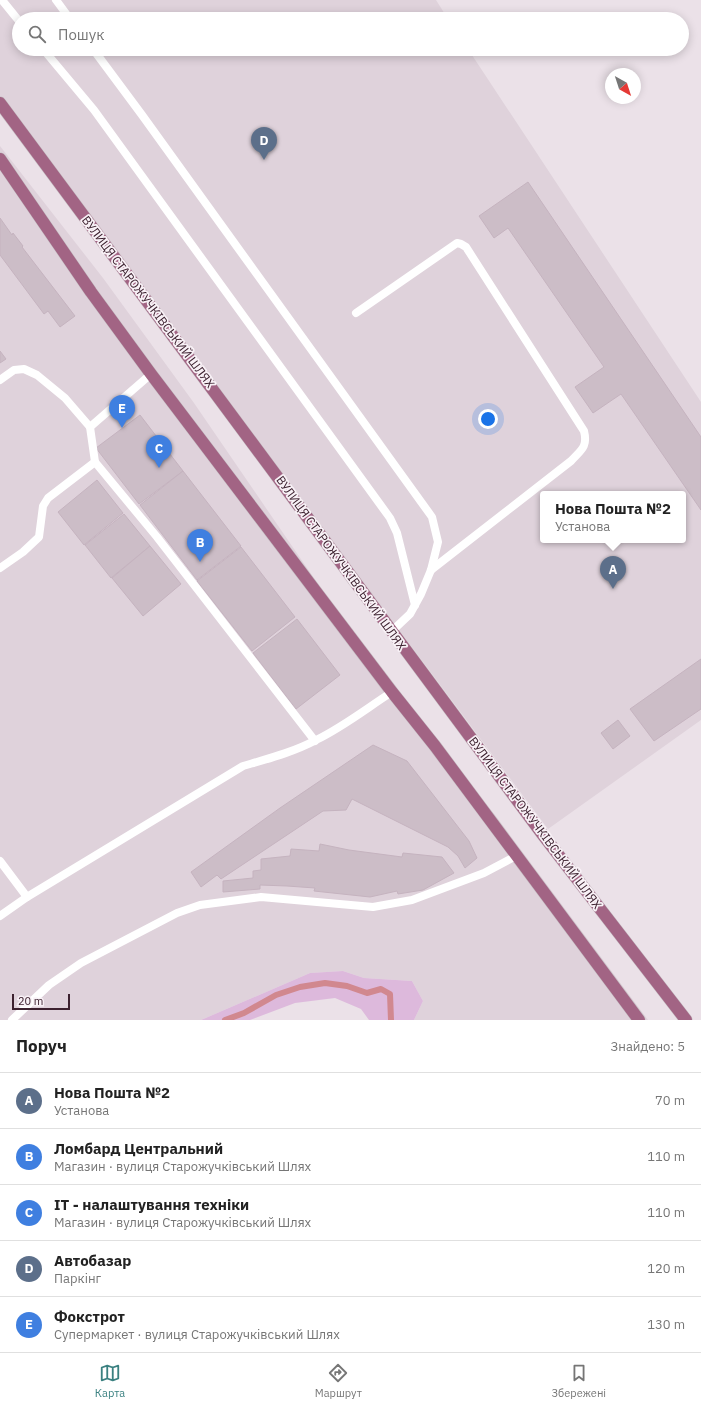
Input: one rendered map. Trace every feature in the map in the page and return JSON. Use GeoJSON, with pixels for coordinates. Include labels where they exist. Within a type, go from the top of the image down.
{"type":"FeatureCollection","features":[{"type":"Feature","properties":{"kind":"main road","name":"ВУЛИЦЯ СТАРОЖУЧКІВСЬКИЙ ШЛЯХ"},"geometry":{"type":"LineString","coordinates":[[0,103],[543,835],[686,1020]]}},
{"type":"Feature","properties":{"kind":"main road"},"geometry":{"type":"LineString","coordinates":[[0,159],[151,374],[392,692],[436,746],[516,856],[639,1020]]}},
{"type":"Feature","properties":{"kind":"lane"},"geometry":{"type":"LineString","coordinates":[[2,0],[12,12]]}},
{"type":"Feature","properties":{"kind":"lane"},"geometry":{"type":"LineString","coordinates":[[56,0],[65,12]]}},
{"type":"Feature","properties":{"kind":"lane"},"geometry":{"type":"LineString","coordinates":[[49,56],[98,117],[390,518],[397,533],[415,605]]}},
{"type":"Feature","properties":{"kind":"lane"},"geometry":{"type":"LineString","coordinates":[[98,56],[432,517],[438,542],[431,570],[421,594],[410,614],[392,631]]}},
{"type":"Feature","properties":{"kind":"lane"},"geometry":{"type":"LineString","coordinates":[[356,313],[428,262],[457,244],[466,246],[584,431],[586,440],[583,448],[571,461],[431,570]]}},
{"type":"Feature","properties":{"kind":"lane"},"geometry":{"type":"LineString","coordinates":[[0,380],[14,370],[20,368],[28,370],[37,375],[65,398],[90,427],[95,462],[157,537],[315,741]]}},
{"type":"Feature","properties":{"kind":"lane"},"geometry":{"type":"LineString","coordinates":[[90,427],[151,374]]}},
{"type":"Feature","properties":{"kind":"lane"},"geometry":{"type":"LineString","coordinates":[[0,568],[23,552],[39,537],[43,506],[48,498],[95,462]]}},
{"type":"Feature","properties":{"kind":"lane"},"geometry":{"type":"LineString","coordinates":[[0,916],[28,897],[243,766],[269,759],[315,741],[392,692]]}},
{"type":"Feature","properties":{"kind":"lane"},"geometry":{"type":"LineString","coordinates":[[12,1020],[49,985],[81,964],[177,913],[200,905],[261,896],[373,907],[412,900],[484,874],[516,856]]}},
{"type":"Feature","properties":{"kind":"lane"},"geometry":{"type":"LineString","coordinates":[[0,861],[28,897]]}},
{"type":"Feature","properties":{"kind":"shaded area"},"geometry":{"type":"Polygon","coordinates":[[[0,0],[436,0],[444,12],[12,12],[12,56],[473,56],[701,402],[701,720],[548,829],[0,99],[0,0]]]}},
{"type":"Feature","properties":{"kind":"shaded area"},"geometry":{"type":"Polygon","coordinates":[[[0,146],[103,278],[194,403],[392,692],[495,815],[648,1020],[414,1020],[423,1001],[412,981],[364,978],[343,971],[310,973],[201,1020],[0,1020],[0,146]]]}},
{"type":"Feature","properties":{"kind":"shaded area"},"geometry":{"type":"Polygon","coordinates":[[[343,971],[364,978],[412,981],[423,1001],[414,1020],[369,1020],[361,1009],[335,998],[295,1003],[250,1020],[201,1020],[310,973],[343,971]]]}},
{"type":"Feature","properties":{"kind":"building"},"geometry":{"type":"Polygon","coordinates":[[[528,182],[701,437],[701,510],[621,394],[593,413],[575,387],[604,367],[508,228],[494,238],[479,216],[528,182]]]}},
{"type":"Feature","properties":{"kind":"building"},"geometry":{"type":"Polygon","coordinates":[[[0,218],[12,235],[13,233],[23,246],[22,247],[75,316],[60,327],[48,311],[44,314],[0,255],[0,218]]]}},
{"type":"Feature","properties":{"kind":"building"},"geometry":{"type":"Polygon","coordinates":[[[0,351],[6,359],[0,363],[0,351]]]}},
{"type":"Feature","properties":{"kind":"building"},"geometry":{"type":"Polygon","coordinates":[[[140,415],[183,471],[139,504],[96,448],[140,415]]]}},
{"type":"Feature","properties":{"kind":"building"},"geometry":{"type":"Polygon","coordinates":[[[183,471],[241,546],[197,580],[140,505],[183,471]]]}},
{"type":"Feature","properties":{"kind":"building"},"geometry":{"type":"Polygon","coordinates":[[[97,480],[123,513],[84,545],[58,512],[97,480]]]}},
{"type":"Feature","properties":{"kind":"building"},"geometry":{"type":"Polygon","coordinates":[[[124,514],[150,546],[111,578],[85,545],[124,514]]]}},
{"type":"Feature","properties":{"kind":"building"},"geometry":{"type":"Polygon","coordinates":[[[150,546],[181,584],[143,616],[112,578],[150,546]]]}},
{"type":"Feature","properties":{"kind":"building"},"geometry":{"type":"Polygon","coordinates":[[[241,547],[295,617],[252,651],[197,581],[241,547]]]}},
{"type":"Feature","properties":{"kind":"building"},"geometry":{"type":"Polygon","coordinates":[[[297,619],[340,675],[296,709],[253,653],[297,619]]]}},
{"type":"Feature","properties":{"kind":"building"},"geometry":{"type":"Polygon","coordinates":[[[701,659],[701,709],[654,741],[630,709],[701,659]]]}},
{"type":"Feature","properties":{"kind":"building"},"geometry":{"type":"Polygon","coordinates":[[[618,720],[630,736],[613,749],[601,733],[618,720]]]}},
{"type":"Feature","properties":{"kind":"building"},"geometry":{"type":"Polygon","coordinates":[[[373,745],[407,761],[469,841],[477,858],[465,868],[458,856],[448,847],[352,799],[346,810],[323,811],[221,879],[217,875],[201,887],[191,872],[280,808],[373,745]]]}},
{"type":"Feature","properties":{"kind":"building"},"geometry":{"type":"Polygon","coordinates":[[[320,844],[349,850],[402,857],[403,853],[442,857],[454,873],[423,890],[398,894],[397,891],[370,897],[314,891],[315,888],[260,885],[260,889],[223,892],[223,881],[253,878],[253,871],[261,870],[261,859],[290,856],[291,849],[319,851],[320,844]]]}},
{"type":"Feature","properties":{"kind":"waterway"},"geometry":{"type":"LineString","coordinates":[[225,1020],[244,1013],[276,995],[300,987],[325,983],[347,986],[367,993],[381,989],[390,994],[391,1020]]}},
{"type":"Feature","properties":{"kind":"place","name":"Автобазар"},"geometry":{"type":"Point","coordinates":[264,160]}},
{"type":"Feature","properties":{"kind":"place","name":"Фокстрот"},"geometry":{"type":"Point","coordinates":[122,428]}},
{"type":"Feature","properties":{"kind":"place","name":"ІТ - налаштування техніки"},"geometry":{"type":"Point","coordinates":[159,468]}},
{"type":"Feature","properties":{"kind":"place","name":"Ломбард Центральний"},"geometry":{"type":"Point","coordinates":[200,562]}},
{"type":"Feature","properties":{"kind":"place","name":"Нова Пошта №2"},"geometry":{"type":"Point","coordinates":[613,589]}}]}
